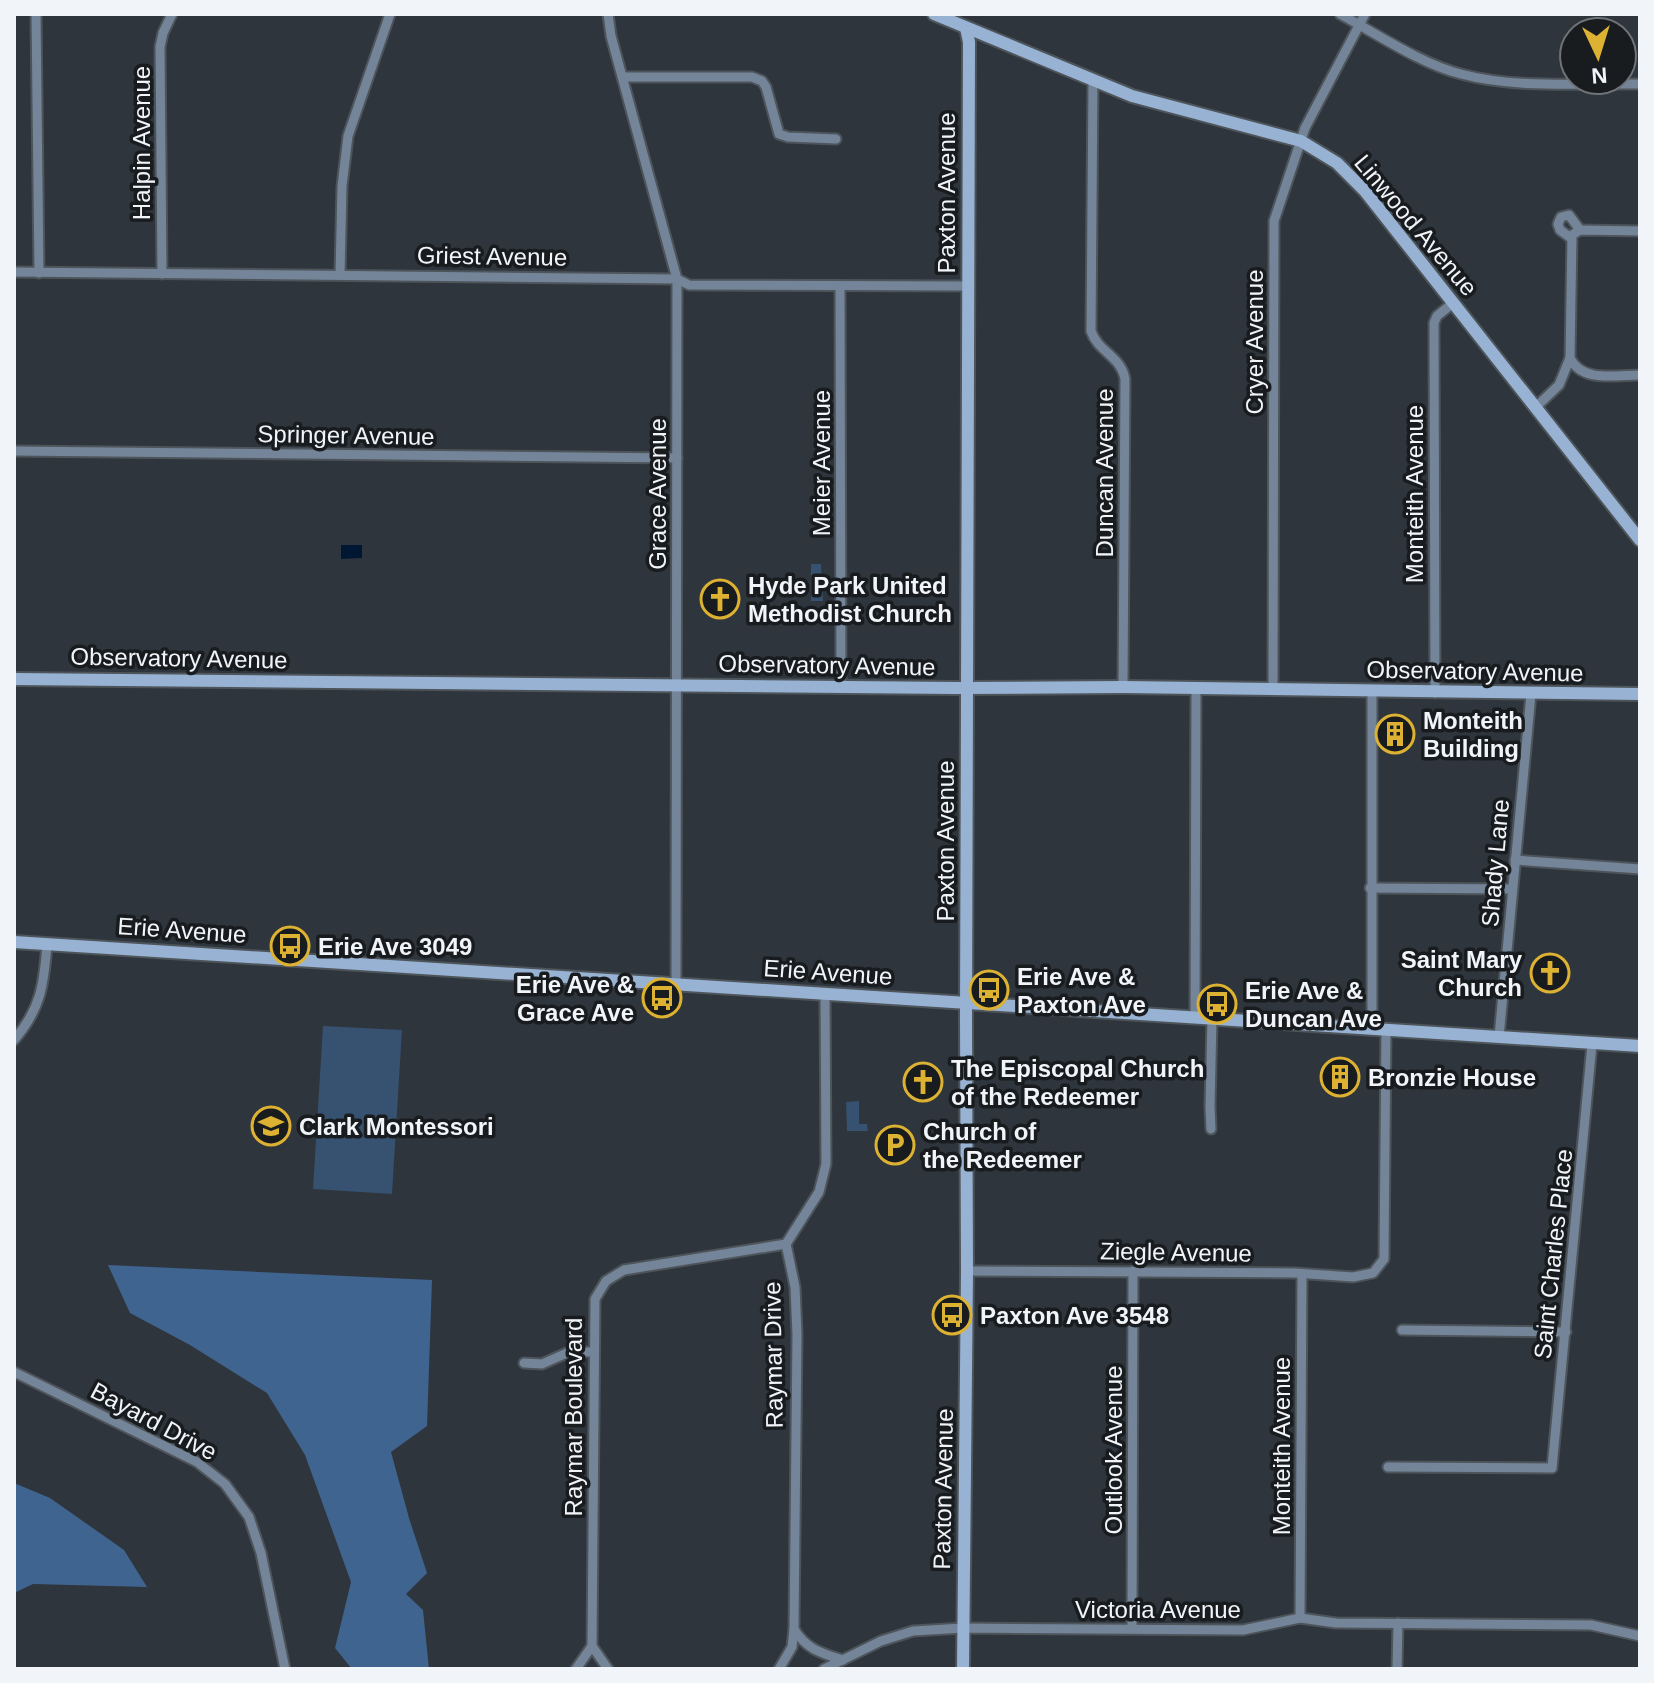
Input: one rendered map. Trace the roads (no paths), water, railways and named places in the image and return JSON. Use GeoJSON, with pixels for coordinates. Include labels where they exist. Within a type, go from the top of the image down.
{"type":"FeatureCollection","features":[{"type":"Feature","properties":{"kind":"street"},"geometry":{"type":"LineString","coordinates":[[36,14],[39,273]]}},
{"type":"Feature","properties":{"kind":"street","name":"Halpin Avenue"},"geometry":{"type":"LineString","coordinates":[[162,274],[160,47],[172,14]]}},
{"type":"Feature","properties":{"kind":"street"},"geometry":{"type":"LineString","coordinates":[[340,275],[342,186],[348,136],[390,14]]}},
{"type":"Feature","properties":{"kind":"street","name":"Grace Avenue"},"geometry":{"type":"LineString","coordinates":[[608,14],[611,36],[677,279],[676,983]]}},
{"type":"Feature","properties":{"kind":"street","name":"Linwood Avenue"},"geometry":{"type":"LineString","coordinates":[[934,14],[1132,96],[1301,141],[1324,153],[1353,177],[1640,540]]}},
{"type":"Feature","properties":{"kind":"street","name":"Paxton Avenue"},"geometry":{"type":"LineString","coordinates":[[963,1669],[967,1271],[969,42],[964,14]]}},
{"type":"Feature","properties":{"kind":"street"},"geometry":{"type":"LineString","coordinates":[[1340,14],[1440,67],[1484,79],[1640,84]]}},
{"type":"Feature","properties":{"kind":"street","name":"Cryer Avenue"},"geometry":{"type":"LineString","coordinates":[[1273,690],[1274,221],[1305,128],[1365,14]]}},
{"type":"Feature","properties":{"kind":"street"},"geometry":{"type":"LineString","coordinates":[[623,77],[752,77],[762,81],[766,87],[779,134],[836,139]]}},
{"type":"Feature","properties":{"kind":"street","name":"Duncan Avenue"},"geometry":{"type":"LineString","coordinates":[[1093,79],[1091,331],[1098,345],[1119,362],[1125,379],[1123,687]]}},
{"type":"Feature","properties":{"kind":"street"},"geometry":{"type":"LineString","coordinates":[[1571,238],[1560,230],[1558,224],[1561,217],[1569,215],[1580,230]]}},
{"type":"Feature","properties":{"kind":"street"},"geometry":{"type":"LineString","coordinates":[[1559,385],[1570,358],[1571,238],[1580,230],[1640,231]]}},
{"type":"Feature","properties":{"kind":"street","name":"Griest Avenue"},"geometry":{"type":"LineString","coordinates":[[14,272],[677,279],[689,285],[968,286]]}},
{"type":"Feature","properties":{"kind":"street","name":"Meier Avenue"},"geometry":{"type":"LineString","coordinates":[[840,286],[841,687]]}},
{"type":"Feature","properties":{"kind":"street","name":"Monteith Avenue"},"geometry":{"type":"LineString","coordinates":[[1435,693],[1434,323],[1437,316],[1453,303]]}},
{"type":"Feature","properties":{"kind":"street"},"geometry":{"type":"LineString","coordinates":[[1570,358],[1575,369],[1585,374]]}},
{"type":"Feature","properties":{"kind":"street"},"geometry":{"type":"LineString","coordinates":[[1537,406],[1559,385],[1585,374],[1640,375]]}},
{"type":"Feature","properties":{"kind":"street","name":"Springer Avenue"},"geometry":{"type":"LineString","coordinates":[[14,451],[677,458]]}},
{"type":"Feature","properties":{"kind":"street","name":"Observatory Avenue"},"geometry":{"type":"LineString","coordinates":[[14,679],[1640,694]]}},
{"type":"Feature","properties":{"kind":"street"},"geometry":{"type":"LineString","coordinates":[[1195,1017],[1196,689]]}},
{"type":"Feature","properties":{"kind":"street"},"geometry":{"type":"LineString","coordinates":[[1372,692],[1372,1028]]}},
{"type":"Feature","properties":{"kind":"street","name":"Shady Lane"},"geometry":{"type":"LineString","coordinates":[[1499,1037],[1531,694]]}},
{"type":"Feature","properties":{"kind":"street"},"geometry":{"type":"LineString","coordinates":[[1515,860],[1640,869]]}},
{"type":"Feature","properties":{"kind":"street"},"geometry":{"type":"LineString","coordinates":[[1370,888],[1512,889]]}},
{"type":"Feature","properties":{"kind":"street","name":"Erie Avenue"},"geometry":{"type":"LineString","coordinates":[[14,942],[1640,1046]]}},
{"type":"Feature","properties":{"kind":"street"},"geometry":{"type":"LineString","coordinates":[[14,1040],[30,1018],[43,990],[47,944]]}},
{"type":"Feature","properties":{"kind":"street"},"geometry":{"type":"LineString","coordinates":[[786,1244],[819,1192],[826,1164],[825,995]]}},
{"type":"Feature","properties":{"kind":"street"},"geometry":{"type":"LineString","coordinates":[[1211,1129],[1212,1018]]}},
{"type":"Feature","properties":{"kind":"street","name":"Ziegle Avenue"},"geometry":{"type":"LineString","coordinates":[[967,1271],[1364,1276],[1384,1259],[1386,1029]]}},
{"type":"Feature","properties":{"kind":"street","name":"Saint Charles Place"},"geometry":{"type":"LineString","coordinates":[[1388,1467],[1552,1468],[1592,1044]]}},
{"type":"Feature","properties":{"kind":"street","name":"Raymar Boulevard"},"geometry":{"type":"LineString","coordinates":[[592,1646],[595,1299],[606,1281],[624,1270],[786,1244]]}},
{"type":"Feature","properties":{"kind":"street","name":"Raymar Drive"},"geometry":{"type":"LineString","coordinates":[[779,1669],[792,1647],[794,1629],[797,1334],[795,1287],[786,1244]]}},
{"type":"Feature","properties":{"kind":"street","name":"Outlook Avenue"},"geometry":{"type":"LineString","coordinates":[[1132,1628],[1133,1271]]}},
{"type":"Feature","properties":{"kind":"street","name":"Monteith Avenue"},"geometry":{"type":"LineString","coordinates":[[1300,1618],[1302,1274]]}},
{"type":"Feature","properties":{"kind":"street"},"geometry":{"type":"LineString","coordinates":[[1402,1330],[1566,1332]]}},
{"type":"Feature","properties":{"kind":"street"},"geometry":{"type":"LineString","coordinates":[[524,1363],[542,1364],[569,1352],[594,1352]]}},
{"type":"Feature","properties":{"kind":"street","name":"Bayard Drive"},"geometry":{"type":"LineString","coordinates":[[14,1372],[197,1462],[225,1484],[249,1517],[261,1553],[285,1669]]}},
{"type":"Feature","properties":{"kind":"street","name":"Victoria Avenue"},"geometry":{"type":"LineString","coordinates":[[824,1669],[881,1641],[913,1631],[963,1628],[1243,1630],[1300,1618],[1336,1623],[1591,1625],[1640,1636]]}},
{"type":"Feature","properties":{"kind":"street"},"geometry":{"type":"LineString","coordinates":[[1397,1669],[1398,1623]]}},
{"type":"Feature","properties":{"kind":"street"},"geometry":{"type":"LineString","coordinates":[[794,1629],[802,1642],[816,1652],[843,1660]]}},
{"type":"Feature","properties":{"kind":"street"},"geometry":{"type":"LineString","coordinates":[[576,1669],[592,1646],[608,1669]]}},
{"type":"Feature","properties":{"kind":"place","name":"Hyde Park United Methodist Church"},"geometry":{"type":"Point","coordinates":[720,599]}},
{"type":"Feature","properties":{"kind":"place","name":"Monteith Building"},"geometry":{"type":"Point","coordinates":[1395,734]}},
{"type":"Feature","properties":{"kind":"place","name":"Erie Ave 3049"},"geometry":{"type":"Point","coordinates":[290,946]}},
{"type":"Feature","properties":{"kind":"place","name":"Saint Mary Church"},"geometry":{"type":"Point","coordinates":[1550,973]}},
{"type":"Feature","properties":{"kind":"place","name":"Erie Ave & Paxton Ave"},"geometry":{"type":"Point","coordinates":[989,990]}},
{"type":"Feature","properties":{"kind":"place","name":"Erie Ave & Grace Ave"},"geometry":{"type":"Point","coordinates":[662,998]}},
{"type":"Feature","properties":{"kind":"place","name":"Erie Ave & Duncan Ave"},"geometry":{"type":"Point","coordinates":[1217,1004]}},
{"type":"Feature","properties":{"kind":"place","name":"Bronzie House"},"geometry":{"type":"Point","coordinates":[1340,1077]}},
{"type":"Feature","properties":{"kind":"place","name":"The Episcopal Church of the Redeemer"},"geometry":{"type":"Point","coordinates":[923,1082]}},
{"type":"Feature","properties":{"kind":"place","name":"Clark Montessori"},"geometry":{"type":"Point","coordinates":[271,1126]}},
{"type":"Feature","properties":{"kind":"place","name":"Church of the Redeemer"},"geometry":{"type":"Point","coordinates":[895,1145]}},
{"type":"Feature","properties":{"kind":"place","name":"Paxton Ave 3548"},"geometry":{"type":"Point","coordinates":[952,1315]}}]}
